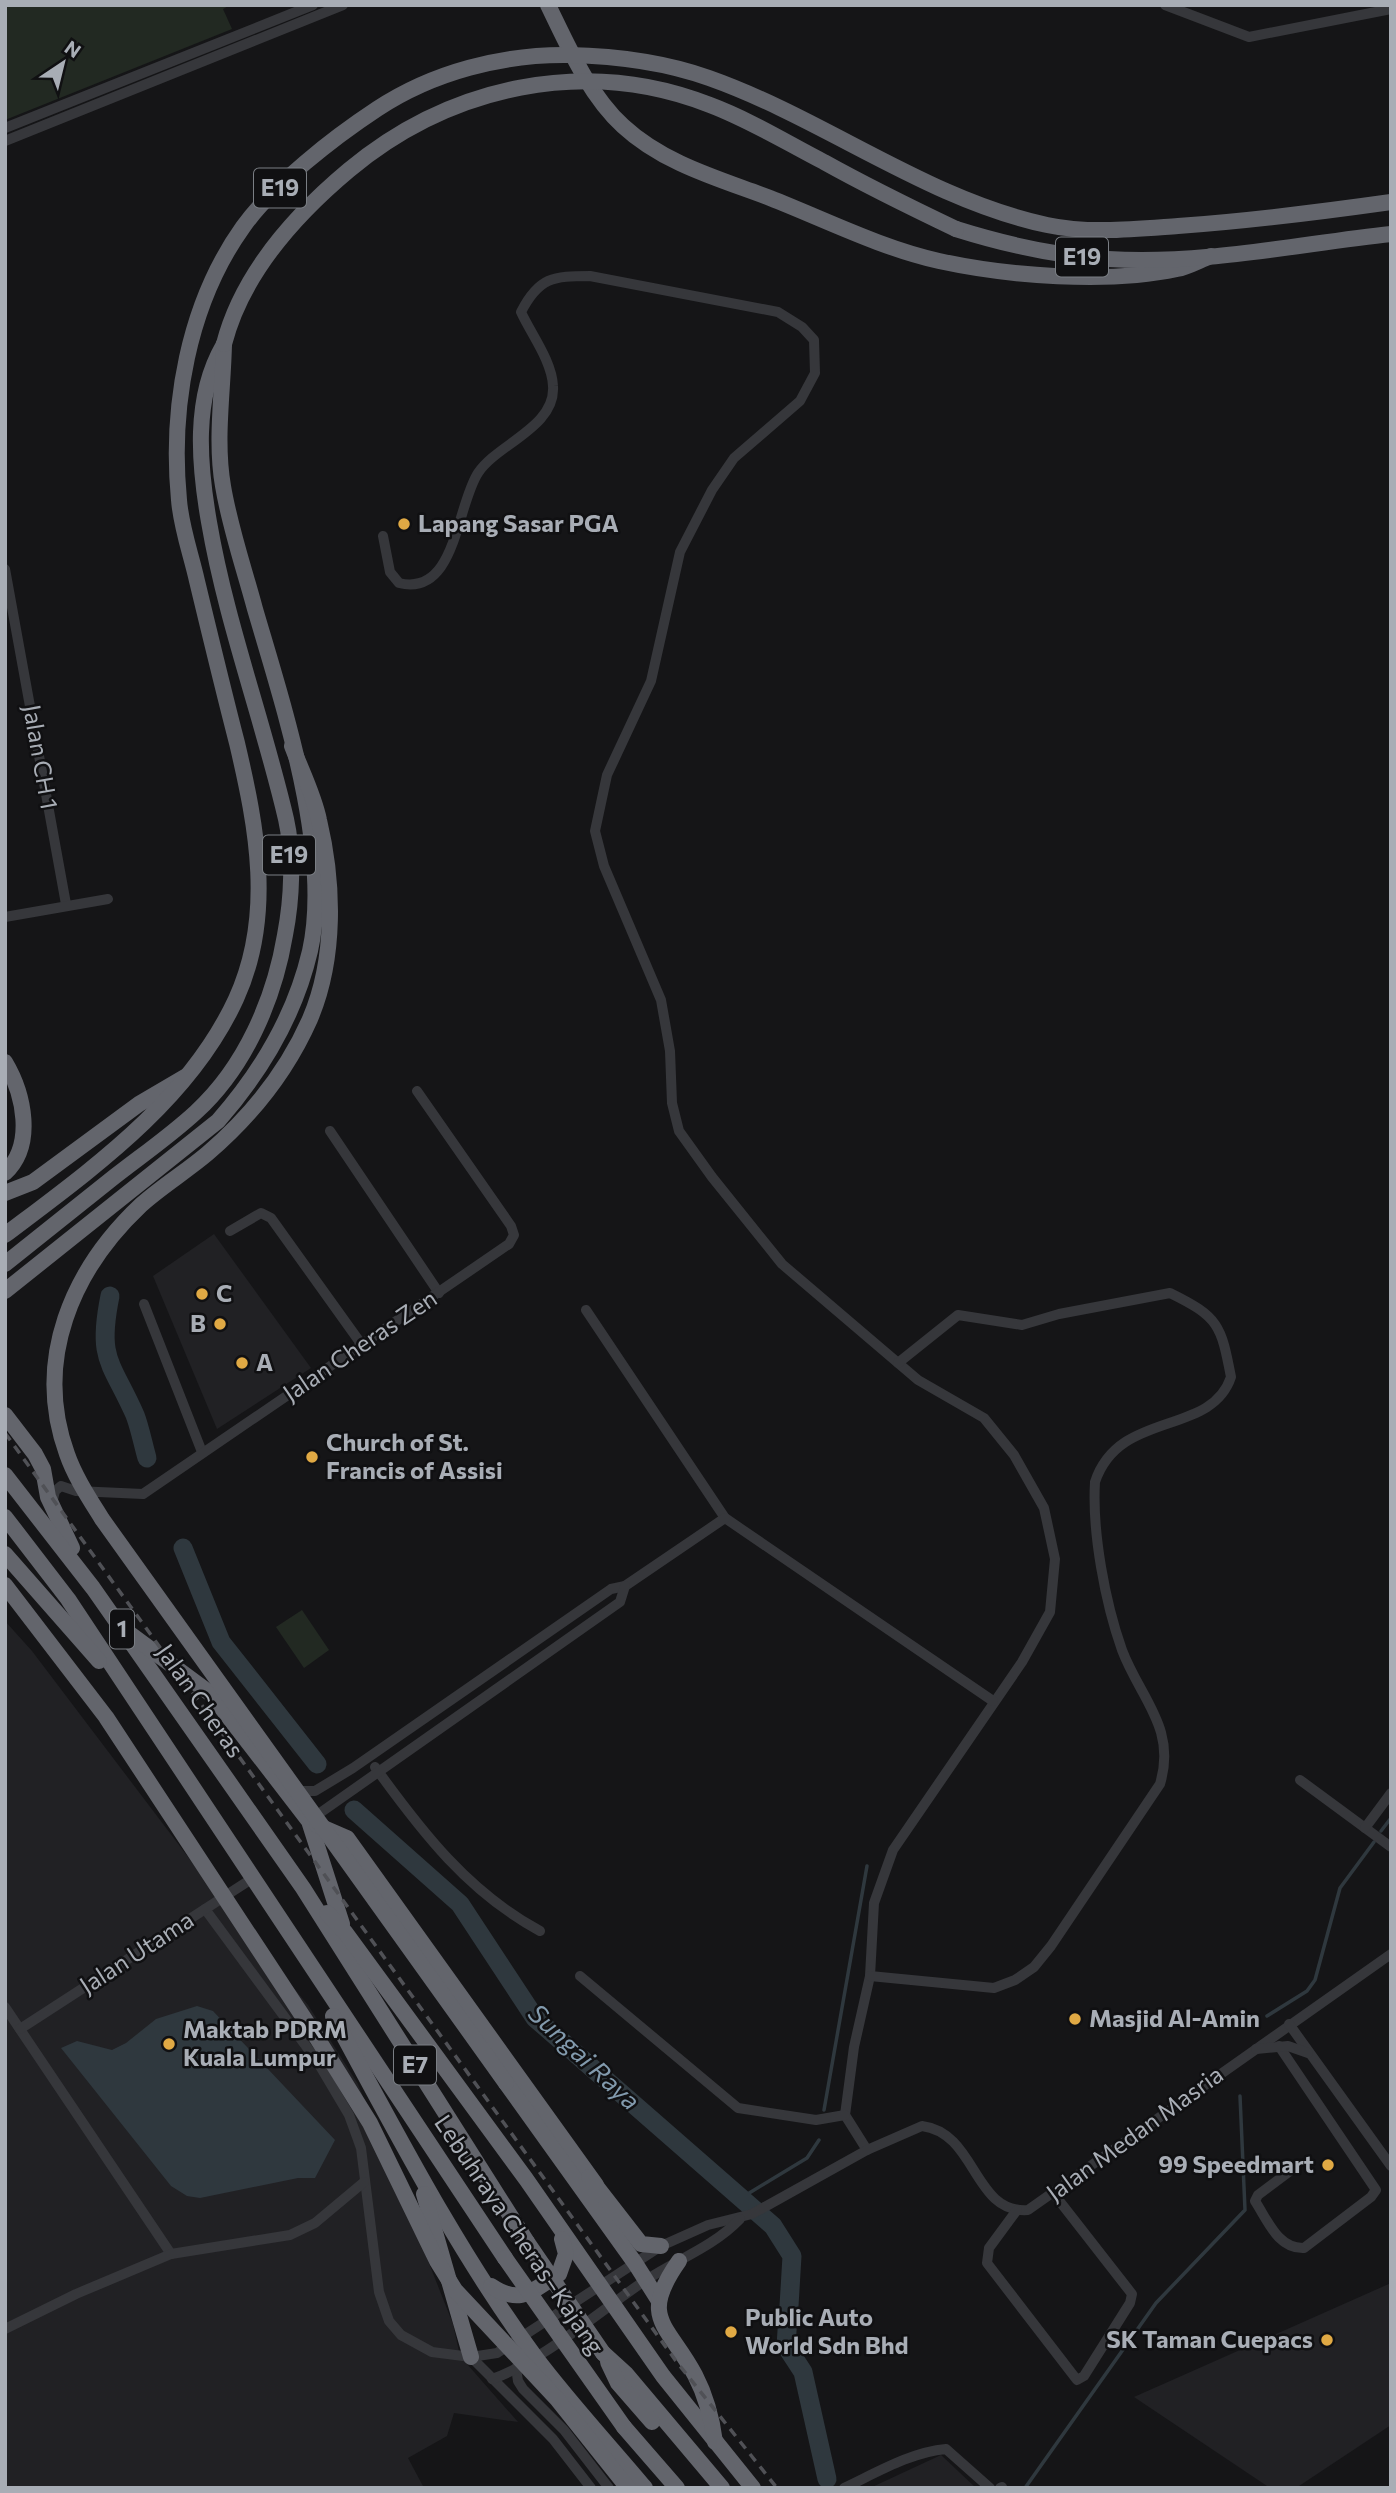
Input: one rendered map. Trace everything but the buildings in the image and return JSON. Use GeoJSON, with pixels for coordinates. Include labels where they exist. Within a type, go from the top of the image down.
{"type":"FeatureCollection","features":[{"type":"Feature","properties":{"kind":"highway"},"geometry":{"type":"LineString","coordinates":[[548,5],[601,101],[623,126],[646,144],[693,169],[872,240],[939,261],[1029,274],[1088,276],[1178,269],[1211,256]]}},
{"type":"Feature","properties":{"kind":"highway","name":"E19"},"geometry":{"type":"LineString","coordinates":[[5,1235],[78,1179],[144,1122],[189,1075],[216,1038],[238,995],[256,939],[260,886],[256,835],[247,784],[179,507],[175,447],[191,338],[210,286],[244,226],[292,176],[379,107],[441,78],[478,65],[528,55],[647,60],[710,79],[944,190],[992,209],[1051,226],[1136,229],[1250,221],[1391,202]]}},
{"type":"Feature","properties":{"kind":"highway","name":"E19"},"geometry":{"type":"LineString","coordinates":[[5,1264],[198,1110],[227,1075],[269,1002],[289,914],[287,823],[213,546],[203,491],[201,428],[205,395],[211,366],[224,344],[230,320],[278,240],[329,187],[374,150],[425,119],[479,96],[540,82],[603,81],[660,89],[710,105],[956,229],[1011,247],[1111,260],[1211,256],[1391,233]]}},
{"type":"Feature","properties":{"kind":"highway"},"geometry":{"type":"LineString","coordinates":[[5,1291],[202,1136],[247,1088],[272,1047],[303,975],[315,915],[310,825],[292,746],[222,483],[221,397],[224,344]]}},
{"type":"Feature","properties":{"kind":"highway"},"geometry":{"type":"LineString","coordinates":[[292,746],[319,817],[330,909],[325,958],[310,1017],[266,1094],[237,1127],[207,1154],[142,1205],[100,1252],[72,1295],[60,1336],[54,1379],[66,1452],[77,1478],[109,1530],[538,2126],[659,2301]]}},
{"type":"Feature","properties":{"kind":"highway"},"geometry":{"type":"LineString","coordinates":[[5,1062],[18,1090],[24,1115],[22,1143],[12,1166],[5,1173]]}},
{"type":"Feature","properties":{"kind":"highway"},"geometry":{"type":"LineString","coordinates":[[5,1194],[33,1182],[139,1104],[189,1075]]}},
{"type":"Feature","properties":{"kind":"highway"},"geometry":{"type":"LineString","coordinates":[[5,1415],[43,1469],[52,1507],[93,1588]]}},
{"type":"Feature","properties":{"kind":"highway","name":"Jalan Cheras"},"geometry":{"type":"LineString","coordinates":[[5,1475],[93,1588],[303,1888]]}},
{"type":"Feature","properties":{"kind":"highway","name":"1"},"geometry":{"type":"LineString","coordinates":[[5,1517],[68,1599],[288,1930]]}},
{"type":"Feature","properties":{"kind":"highway"},"geometry":{"type":"LineString","coordinates":[[5,1553],[129,1694]]}},
{"type":"Feature","properties":{"kind":"highway"},"geometry":{"type":"LineString","coordinates":[[5,1585],[106,1717],[317,2038],[370,2123],[437,2261],[456,2290],[557,2399],[628,2488]]}},
{"type":"Feature","properties":{"kind":"highway"},"geometry":{"type":"LineString","coordinates":[[122,1629],[211,1694],[309,1821],[326,1883],[345,1932]]}},
{"type":"Feature","properties":{"kind":"highway"},"geometry":{"type":"LineString","coordinates":[[309,1821],[347,1838],[640,2244],[661,2246]]}},
{"type":"Feature","properties":{"kind":"highway"},"geometry":{"type":"LineString","coordinates":[[303,1888],[345,1932],[527,2179],[611,2304],[715,2445],[753,2487]]}},
{"type":"Feature","properties":{"kind":"highway","name":"Lebuhraya Cheras–Kajang"},"geometry":{"type":"LineString","coordinates":[[303,1888],[527,2242],[603,2353]]}},
{"type":"Feature","properties":{"kind":"highway"},"geometry":{"type":"LineString","coordinates":[[288,1930],[417,2173],[486,2282],[535,2356],[645,2488]]}},
{"type":"Feature","properties":{"kind":"highway","name":"Lebuhraya Cheras–Kajang"},"geometry":{"type":"LineString","coordinates":[[288,1930],[505,2259],[624,2427],[677,2488]]}},
{"type":"Feature","properties":{"kind":"highway"},"geometry":{"type":"LineString","coordinates":[[538,2126],[596,2185]]}},
{"type":"Feature","properties":{"kind":"highway"},"geometry":{"type":"LineString","coordinates":[[417,2173],[471,2357]]}},
{"type":"Feature","properties":{"kind":"highway"},"geometry":{"type":"LineString","coordinates":[[486,2282],[512,2297],[523,2296],[559,2274],[566,2254],[559,2230]]}},
{"type":"Feature","properties":{"kind":"highway"},"geometry":{"type":"LineString","coordinates":[[679,2261],[661,2289],[659,2316],[664,2329],[695,2375],[706,2400],[715,2445]]}},
{"type":"Feature","properties":{"kind":"highway","name":"E7"},"geometry":{"type":"LineString","coordinates":[[603,2353],[618,2383],[708,2488]]}},
{"type":"Feature","properties":{"kind":"highway","name":"E7"},"geometry":{"type":"LineString","coordinates":[[603,2353],[626,2374],[722,2488]]}},
{"type":"Feature","properties":{"kind":"street"},"geometry":{"type":"LineString","coordinates":[[5,128],[313,5]]}},
{"type":"Feature","properties":{"kind":"street"},"geometry":{"type":"LineString","coordinates":[[5,141],[343,5]]}},
{"type":"Feature","properties":{"kind":"street"},"geometry":{"type":"LineString","coordinates":[[1165,5],[1249,37],[1391,9]]}},
{"type":"Feature","properties":{"kind":"street"},"geometry":{"type":"LineString","coordinates":[[118,83],[123,95]]}},
{"type":"Feature","properties":{"kind":"street"},"geometry":{"type":"LineString","coordinates":[[383,536],[390,572],[399,583],[420,586],[429,580],[440,569],[452,547],[479,472],[537,422],[550,403],[554,386],[521,312],[532,292],[544,283],[566,276],[590,276],[778,312],[814,340],[815,373],[800,401],[734,458],[712,490],[680,552],[650,681],[607,775],[595,831],[604,866],[661,1000],[670,1051],[672,1103],[680,1131],[712,1177],[782,1264],[918,1380],[984,1418],[1014,1455],[1044,1508],[1055,1559],[1050,1612],[1022,1662],[893,1850],[874,1903],[870,1976],[854,2047],[845,2115],[867,2150]]}},
{"type":"Feature","properties":{"kind":"street","name":"Jalan CH 1"},"geometry":{"type":"LineString","coordinates":[[5,569],[66,904]]}},
{"type":"Feature","properties":{"kind":"street"},"geometry":{"type":"LineString","coordinates":[[5,916],[108,899]]}},
{"type":"Feature","properties":{"kind":"street","name":"Jalan Cheras Zen"},"geometry":{"type":"LineString","coordinates":[[76,1491],[143,1494],[499,1253],[514,1236],[512,1226],[417,1091]]}},
{"type":"Feature","properties":{"kind":"street"},"geometry":{"type":"LineString","coordinates":[[330,1131],[439,1293]]}},
{"type":"Feature","properties":{"kind":"street"},"geometry":{"type":"LineString","coordinates":[[230,1231],[261,1213],[271,1218],[362,1345]]}},
{"type":"Feature","properties":{"kind":"street"},"geometry":{"type":"LineString","coordinates":[[870,1976],[994,1988],[1015,1980],[1034,1967],[1051,1946],[1160,1784],[1166,1763],[1163,1737],[1119,1638],[1106,1588],[1095,1482],[1100,1466],[1119,1443],[1214,1404],[1231,1377],[1222,1331],[1209,1316],[1170,1293],[1059,1314],[1022,1325],[958,1315],[898,1363]]}},
{"type":"Feature","properties":{"kind":"street"},"geometry":{"type":"LineString","coordinates":[[144,1304],[202,1452]]}},
{"type":"Feature","properties":{"kind":"street"},"geometry":{"type":"LineString","coordinates":[[586,1310],[725,1518],[993,1701]]}},
{"type":"Feature","properties":{"kind":"street"},"geometry":{"type":"LineString","coordinates":[[35,1454],[51,1477],[76,1491]]}},
{"type":"Feature","properties":{"kind":"street"},"geometry":{"type":"LineString","coordinates":[[52,1507],[57,1488],[68,1487],[76,1491]]}},
{"type":"Feature","properties":{"kind":"street"},"geometry":{"type":"LineString","coordinates":[[284,1790],[315,1791],[611,1589],[625,1586],[725,1518]]}},
{"type":"Feature","properties":{"kind":"street"},"geometry":{"type":"LineString","coordinates":[[309,1821],[620,1602],[625,1586]]}},
{"type":"Feature","properties":{"kind":"street"},"geometry":{"type":"LineString","coordinates":[[368,1757],[453,1868],[487,1898],[540,1931]]}},
{"type":"Feature","properties":{"kind":"street"},"geometry":{"type":"LineString","coordinates":[[1300,1780],[1391,1847]]}},
{"type":"Feature","properties":{"kind":"street"},"geometry":{"type":"LineString","coordinates":[[1365,1828],[1391,1793]]}},
{"type":"Feature","properties":{"kind":"street","name":"Jalan Utama"},"geometry":{"type":"LineString","coordinates":[[20,2029],[253,1878]]}},
{"type":"Feature","properties":{"kind":"street"},"geometry":{"type":"LineString","coordinates":[[205,1909],[335,2090],[361,2148],[379,2292],[388,2321],[401,2335],[432,2353],[471,2357],[552,2439],[591,2488]]}},
{"type":"Feature","properties":{"kind":"street","name":"Jalan Medan Masria"},"geometry":{"type":"LineString","coordinates":[[471,2357],[497,2353],[661,2246],[708,2225],[752,2214],[867,2150],[922,2126],[936,2127],[958,2144],[991,2196],[1017,2210],[1028,2210],[1054,2194],[1251,2050],[1391,1954]]}},
{"type":"Feature","properties":{"kind":"street"},"geometry":{"type":"LineString","coordinates":[[580,1976],[738,2108],[816,2120],[845,2115]]}},
{"type":"Feature","properties":{"kind":"street"},"geometry":{"type":"LineString","coordinates":[[5,2007],[171,2253]]}},
{"type":"Feature","properties":{"kind":"street"},"geometry":{"type":"LineString","coordinates":[[1289,2024],[1391,2166]]}},
{"type":"Feature","properties":{"kind":"street"},"geometry":{"type":"LineString","coordinates":[[1251,2050],[1279,2046],[1311,2054]]}},
{"type":"Feature","properties":{"kind":"street"},"geometry":{"type":"LineString","coordinates":[[1279,2046],[1376,2190],[1304,2248],[1293,2248],[1278,2238],[1255,2201],[1258,2195],[1294,2168]]}},
{"type":"Feature","properties":{"kind":"street"},"geometry":{"type":"LineString","coordinates":[[5,2329],[76,2294],[171,2253],[290,2235],[315,2222],[364,2182]]}},
{"type":"Feature","properties":{"kind":"street"},"geometry":{"type":"LineString","coordinates":[[1017,2210],[989,2248],[986,2263],[1077,2380],[1084,2376],[1130,2304],[1132,2294],[1054,2194]]}},
{"type":"Feature","properties":{"kind":"street","name":"Jalan Medan Masria"},"geometry":{"type":"LineString","coordinates":[[492,2379],[535,2356],[646,2280],[719,2240],[740,2219]]}},
{"type":"Feature","properties":{"kind":"street"},"geometry":{"type":"LineString","coordinates":[[516,2368],[518,2381],[523,2389],[564,2430],[609,2488]]}},
{"type":"Feature","properties":{"kind":"street"},"geometry":{"type":"LineString","coordinates":[[844,2488],[933,2450],[946,2449],[990,2488]]}},
{"type":"Feature","properties":{"kind":"shaded area"},"geometry":{"type":"Polygon","coordinates":[[[5,5],[230,5],[223,9],[232,29],[5,120],[5,5]]]}},
{"type":"Feature","properties":{"kind":"shaded area"},"geometry":{"type":"Polygon","coordinates":[[[214,1234],[311,1368],[217,1429],[153,1276],[214,1234]]]}},
{"type":"Feature","properties":{"kind":"shaded area"},"geometry":{"type":"Polygon","coordinates":[[[302,1610],[329,1650],[304,1668],[276,1627],[302,1610]]]}},
{"type":"Feature","properties":{"kind":"shaded area","name":"Maktab PDRM Kuala Lumpur"},"geometry":{"type":"Polygon","coordinates":[[[5,1621],[32,1651],[229,1911],[308,2005],[358,2084],[453,2324],[460,2356],[518,2422],[454,2413],[447,2436],[408,2458],[424,2488],[5,2488],[5,1621]]]}},
{"type":"Feature","properties":{"kind":"shaded area"},"geometry":{"type":"Polygon","coordinates":[[[197,2006],[213,2011],[335,2140],[315,2178],[298,2178],[200,2198],[187,2196],[171,2186],[61,2048],[77,2041],[112,2050],[126,2043],[156,2019],[197,2006]]]}},
{"type":"Feature","properties":{"kind":"shaded area","name":"SK Taman Cuepacs"},"geometry":{"type":"Polygon","coordinates":[[[1391,2283],[1391,2425],[1296,2488],[1270,2488],[1134,2397],[1391,2283]]]}},
{"type":"Feature","properties":{"kind":"shaded area"},"geometry":{"type":"Polygon","coordinates":[[[941,2455],[976,2488],[870,2488],[941,2455]]]}},
{"type":"Feature","properties":{"kind":"waterway","name":"Sungai Raya"},"geometry":{"type":"LineString","coordinates":[[110,1296],[106,1317],[106,1348],[113,1370],[135,1415],[147,1458]]}},
{"type":"Feature","properties":{"kind":"waterway","name":"Sungai Raya"},"geometry":{"type":"LineString","coordinates":[[183,1548],[221,1642],[317,1764]]}},
{"type":"Feature","properties":{"kind":"waterway","name":"Sungai Raya"},"geometry":{"type":"LineString","coordinates":[[354,1810],[460,1904],[535,2018],[773,2226],[792,2256],[789,2306]]}},
{"type":"Feature","properties":{"kind":"waterway"},"geometry":{"type":"LineString","coordinates":[[1381,1831],[1391,1818]]}},
{"type":"Feature","properties":{"kind":"waterway"},"geometry":{"type":"LineString","coordinates":[[1267,2016],[1307,1991],[1315,1980],[1340,1888],[1374,1842]]}},
{"type":"Feature","properties":{"kind":"waterway"},"geometry":{"type":"LineString","coordinates":[[824,2110],[867,1866]]}},
{"type":"Feature","properties":{"kind":"waterway"},"geometry":{"type":"LineString","coordinates":[[1025,2488],[1156,2303],[1245,2210],[1240,2096]]}},
{"type":"Feature","properties":{"kind":"waterway"},"geometry":{"type":"LineString","coordinates":[[741,2198],[807,2158],[819,2140]]}},
{"type":"Feature","properties":{"kind":"waterway","name":"Sungai Raya"},"geometry":{"type":"LineString","coordinates":[[788,2316],[786,2346],[803,2372],[827,2479]]}},
{"type":"Feature","properties":{"kind":"railway"},"geometry":{"type":"LineString","coordinates":[[5,1433],[676,2361],[777,2488]]}},
{"type":"Feature","properties":{"kind":"place","name":"Lapang Sasar PGA"},"geometry":{"type":"Point","coordinates":[404,524]}},
{"type":"Feature","properties":{"kind":"place","name":"C"},"geometry":{"type":"Point","coordinates":[202,1294]}},
{"type":"Feature","properties":{"kind":"place","name":"B"},"geometry":{"type":"Point","coordinates":[220,1324]}},
{"type":"Feature","properties":{"kind":"place","name":"A"},"geometry":{"type":"Point","coordinates":[242,1363]}},
{"type":"Feature","properties":{"kind":"place","name":"Church of St. Francis of Assisi"},"geometry":{"type":"Point","coordinates":[312,1457]}},
{"type":"Feature","properties":{"kind":"place","name":"Masjid Al-Amin"},"geometry":{"type":"Point","coordinates":[1075,2019]}},
{"type":"Feature","properties":{"kind":"place","name":"Maktab PDRM Kuala Lumpur"},"geometry":{"type":"Point","coordinates":[169,2044]}},
{"type":"Feature","properties":{"kind":"place","name":"99 Speedmart"},"geometry":{"type":"Point","coordinates":[1328,2165]}},
{"type":"Feature","properties":{"kind":"place","name":"Public Auto World Sdn Bhd"},"geometry":{"type":"Point","coordinates":[731,2332]}},
{"type":"Feature","properties":{"kind":"place","name":"SK Taman Cuepacs"},"geometry":{"type":"Point","coordinates":[1327,2340]}}]}
